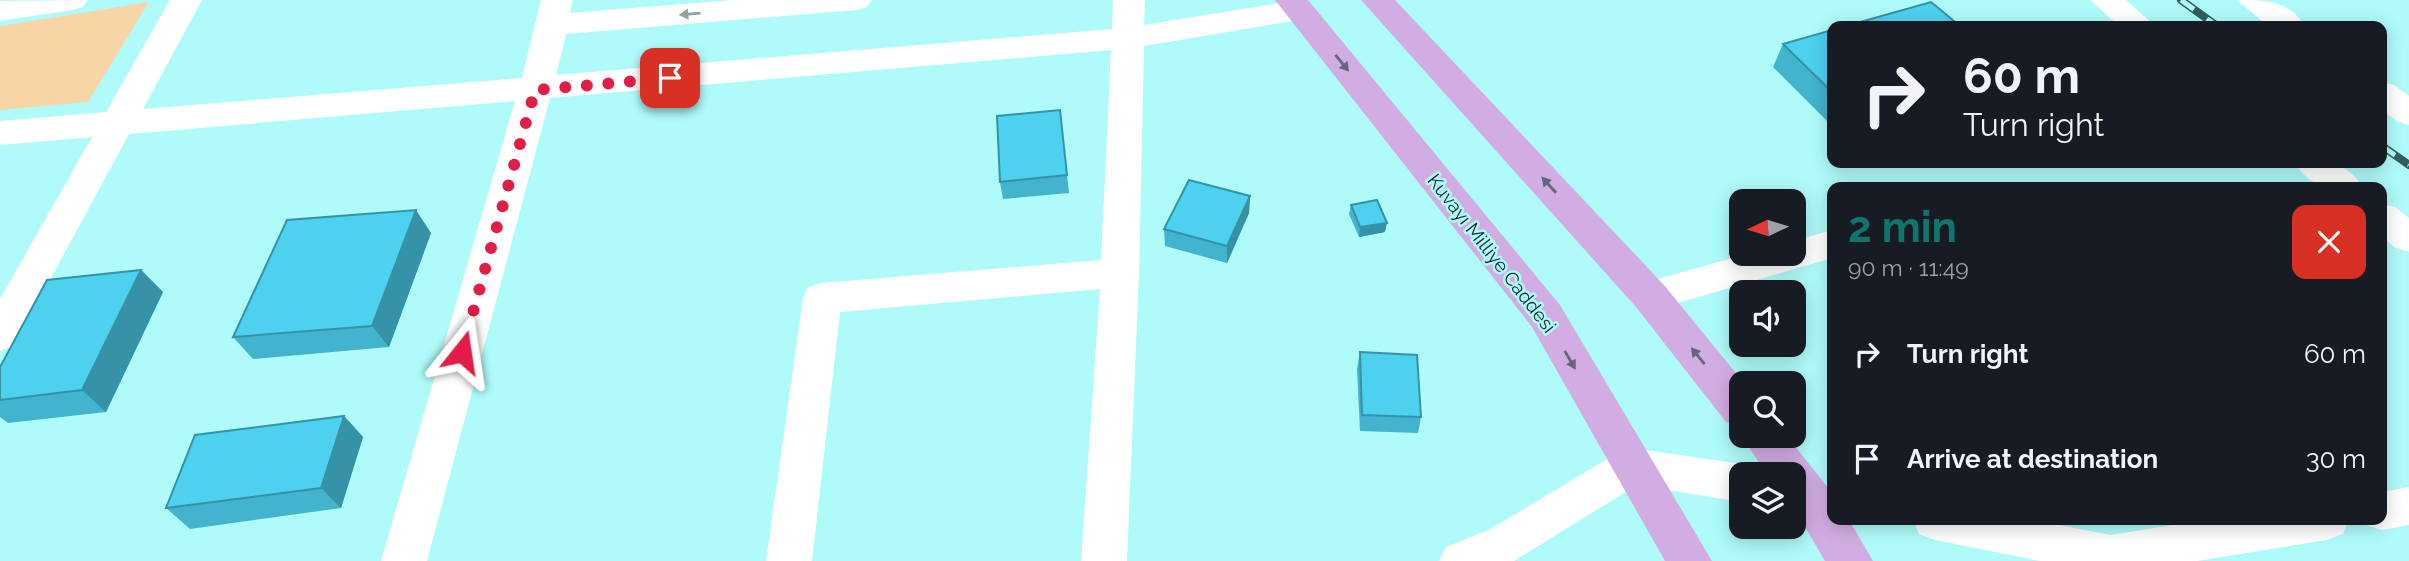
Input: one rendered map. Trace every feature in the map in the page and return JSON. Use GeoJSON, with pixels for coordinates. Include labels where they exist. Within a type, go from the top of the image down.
{"type":"FeatureCollection","features":[{"type":"Feature","properties":{"kind":"main road"},"geometry":{"type":"LineString","coordinates":[[1377,0],[1650,296],[1729,395]]}},
{"type":"Feature","properties":{"kind":"main road","name":"Kuvayı Milliye Caddesi"},"geometry":{"type":"LineString","coordinates":[[1295,5],[1545,316],[1689,561]]}},
{"type":"Feature","properties":{"kind":"main road"},"geometry":{"type":"LineString","coordinates":[[1772,448],[1783,462]]}},
{"type":"Feature","properties":{"kind":"main road"},"geometry":{"type":"LineString","coordinates":[[1806,490],[1827,524]]}},
{"type":"Feature","properties":{"kind":"main road"},"geometry":{"type":"LineString","coordinates":[[1828,525],[1850,561]]}},
{"type":"Feature","properties":{"kind":"street"},"geometry":{"type":"LineString","coordinates":[[0,12],[72,0]]}},
{"type":"Feature","properties":{"kind":"street"},"geometry":{"type":"LineString","coordinates":[[0,335],[186,0]]}},
{"type":"Feature","properties":{"kind":"street"},"geometry":{"type":"LineString","coordinates":[[404,561],[535,90],[554,12],[856,0]]}},
{"type":"Feature","properties":{"kind":"street"},"geometry":{"type":"LineString","coordinates":[[1104,561],[1120,273],[1130,38],[1129,0]]}},
{"type":"Feature","properties":{"kind":"street"},"geometry":{"type":"LineString","coordinates":[[2106,0],[2133,21]]}},
{"type":"Feature","properties":{"kind":"street"},"geometry":{"type":"LineString","coordinates":[[2253,0],[2282,21]]}},
{"type":"Feature","properties":{"kind":"street"},"geometry":{"type":"LineString","coordinates":[[0,133],[1130,38],[1295,5]]}},
{"type":"Feature","properties":{"kind":"street"},"geometry":{"type":"LineString","coordinates":[[2387,97],[2409,113]]}},
{"type":"Feature","properties":{"kind":"street"},"geometry":{"type":"LineString","coordinates":[[2319,168],[2338,182]]}},
{"type":"Feature","properties":{"kind":"street"},"geometry":{"type":"LineString","coordinates":[[2387,220],[2409,238]]}},
{"type":"Feature","properties":{"kind":"street"},"geometry":{"type":"LineString","coordinates":[[1650,296],[1827,245]]}},
{"type":"Feature","properties":{"kind":"street"},"geometry":{"type":"LineString","coordinates":[[789,561],[822,298],[1120,273]]}},
{"type":"Feature","properties":{"kind":"street"},"geometry":{"type":"LineString","coordinates":[[1462,561],[1506,544],[1632,466],[1729,481]]}},
{"type":"Feature","properties":{"kind":"street"},"geometry":{"type":"LineString","coordinates":[[1957,525],[2097,558],[2297,525]]}},
{"type":"Feature","properties":{"kind":"shaded area"},"geometry":{"type":"Polygon","coordinates":[[[149,2],[88,102],[0,110],[0,26],[149,2]]]}},
{"type":"Feature","properties":{"kind":"building"},"geometry":{"type":"Polygon","coordinates":[[[1931,2],[1954,21],[1864,21],[1931,2]]]}},
{"type":"Feature","properties":{"kind":"building"},"geometry":{"type":"Polygon","coordinates":[[[1827,31],[1827,87],[1783,44],[1827,31]]]}},
{"type":"Feature","properties":{"kind":"building"},"geometry":{"type":"Polygon","coordinates":[[[1060,110],[1067,175],[1000,182],[997,116],[1060,110]]]}},
{"type":"Feature","properties":{"kind":"building"},"geometry":{"type":"Polygon","coordinates":[[[1189,180],[1250,196],[1227,246],[1164,229],[1189,180]]]}},
{"type":"Feature","properties":{"kind":"building"},"geometry":{"type":"Polygon","coordinates":[[[1377,200],[1387,223],[1360,227],[1351,205],[1377,200]]]}},
{"type":"Feature","properties":{"kind":"building"},"geometry":{"type":"Polygon","coordinates":[[[416,210],[372,326],[233,337],[287,220],[416,210]]]}},
{"type":"Feature","properties":{"kind":"building"},"geometry":{"type":"Polygon","coordinates":[[[141,270],[82,390],[0,400],[0,367],[47,280],[141,270]]]}},
{"type":"Feature","properties":{"kind":"building"},"geometry":{"type":"Polygon","coordinates":[[[1360,352],[1417,355],[1421,417],[1362,415],[1360,352]]]}},
{"type":"Feature","properties":{"kind":"building"},"geometry":{"type":"Polygon","coordinates":[[[344,416],[321,488],[166,508],[195,435],[344,416]]]}},
{"type":"Feature","properties":{"kind":"railway"},"geometry":{"type":"LineString","coordinates":[[2181,0],[2210,21]]}},
{"type":"Feature","properties":{"kind":"railway"},"geometry":{"type":"LineString","coordinates":[[2387,150],[2409,165]]}},
{"type":"Feature","properties":{"kind":"route"},"geometry":{"type":"LineString","coordinates":[[462,352],[535,90],[670,78]]}}]}
